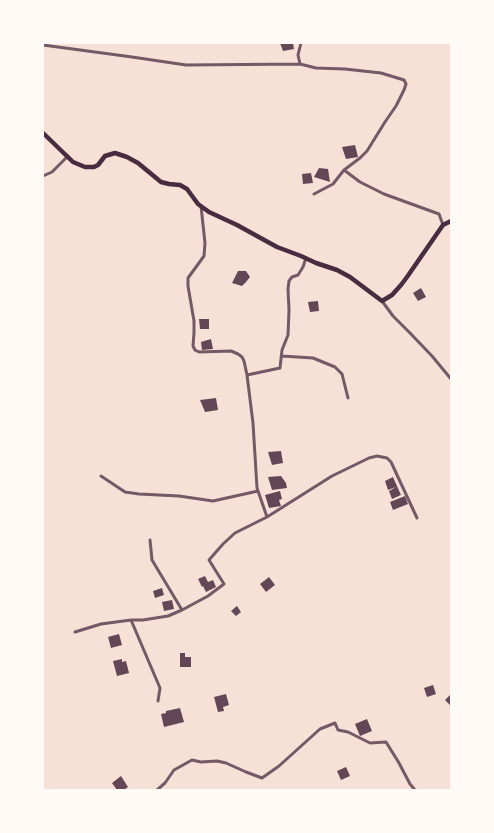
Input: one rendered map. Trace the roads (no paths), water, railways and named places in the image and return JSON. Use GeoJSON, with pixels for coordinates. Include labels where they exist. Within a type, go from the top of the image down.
{"type":"FeatureCollection","features":[{"type":"Feature","properties":{"kind":"main road"},"geometry":{"type":"LineString","coordinates":[[43,133],[73,162],[85,168],[94,167],[98,165],[105,156],[115,153],[127,157],[138,163],[161,182],[187,189],[198,204],[209,212],[231,221],[277,246],[316,263],[337,270],[382,301],[392,295],[407,277],[443,225],[451,221]]}},
{"type":"Feature","properties":{"kind":"street"},"geometry":{"type":"LineString","coordinates":[[300,64],[298,55],[301,43]]}},
{"type":"Feature","properties":{"kind":"street"},"geometry":{"type":"LineString","coordinates":[[43,45],[186,65],[300,64],[316,68],[345,68],[381,73],[404,80],[406,84],[396,106],[384,122],[367,150],[360,158],[344,170],[333,184],[314,194]]}},
{"type":"Feature","properties":{"kind":"street"},"geometry":{"type":"LineString","coordinates":[[43,176],[52,172],[68,156]]}},
{"type":"Feature","properties":{"kind":"street"},"geometry":{"type":"LineString","coordinates":[[344,170],[360,182],[384,194],[439,214],[443,225]]}},
{"type":"Feature","properties":{"kind":"street"},"geometry":{"type":"LineString","coordinates":[[200,206],[204,256],[188,278],[194,321],[193,346],[198,352],[231,351],[242,357],[244,361],[253,423],[257,488],[267,517]]}},
{"type":"Feature","properties":{"kind":"street"},"geometry":{"type":"LineString","coordinates":[[246,375],[280,368],[288,335],[289,281],[292,277],[298,275],[306,258]]}},
{"type":"Feature","properties":{"kind":"street"},"geometry":{"type":"LineString","coordinates":[[382,301],[393,316],[410,332],[451,379]]}},
{"type":"Feature","properties":{"kind":"street"},"geometry":{"type":"LineString","coordinates":[[282,356],[313,358],[335,367],[342,374],[348,398]]}},
{"type":"Feature","properties":{"kind":"street"},"geometry":{"type":"LineString","coordinates":[[75,632],[101,624],[168,616],[208,596],[224,584],[209,560],[235,533],[267,517],[332,476],[369,458],[377,456],[387,458],[391,462],[417,518]]}},
{"type":"Feature","properties":{"kind":"street"},"geometry":{"type":"LineString","coordinates":[[101,476],[125,492],[139,494],[179,496],[213,501],[258,491]]}},
{"type":"Feature","properties":{"kind":"street"},"geometry":{"type":"LineString","coordinates":[[150,540],[152,560],[182,610]]}},
{"type":"Feature","properties":{"kind":"street"},"geometry":{"type":"LineString","coordinates":[[131,620],[160,688],[158,701]]}},
{"type":"Feature","properties":{"kind":"street"},"geometry":{"type":"LineString","coordinates":[[157,790],[165,783],[174,770],[192,760],[201,762],[217,761],[226,763],[262,778],[279,766],[320,729],[335,723],[338,730],[348,732],[370,743],[386,742],[399,762],[410,784],[416,790]]}}]}
